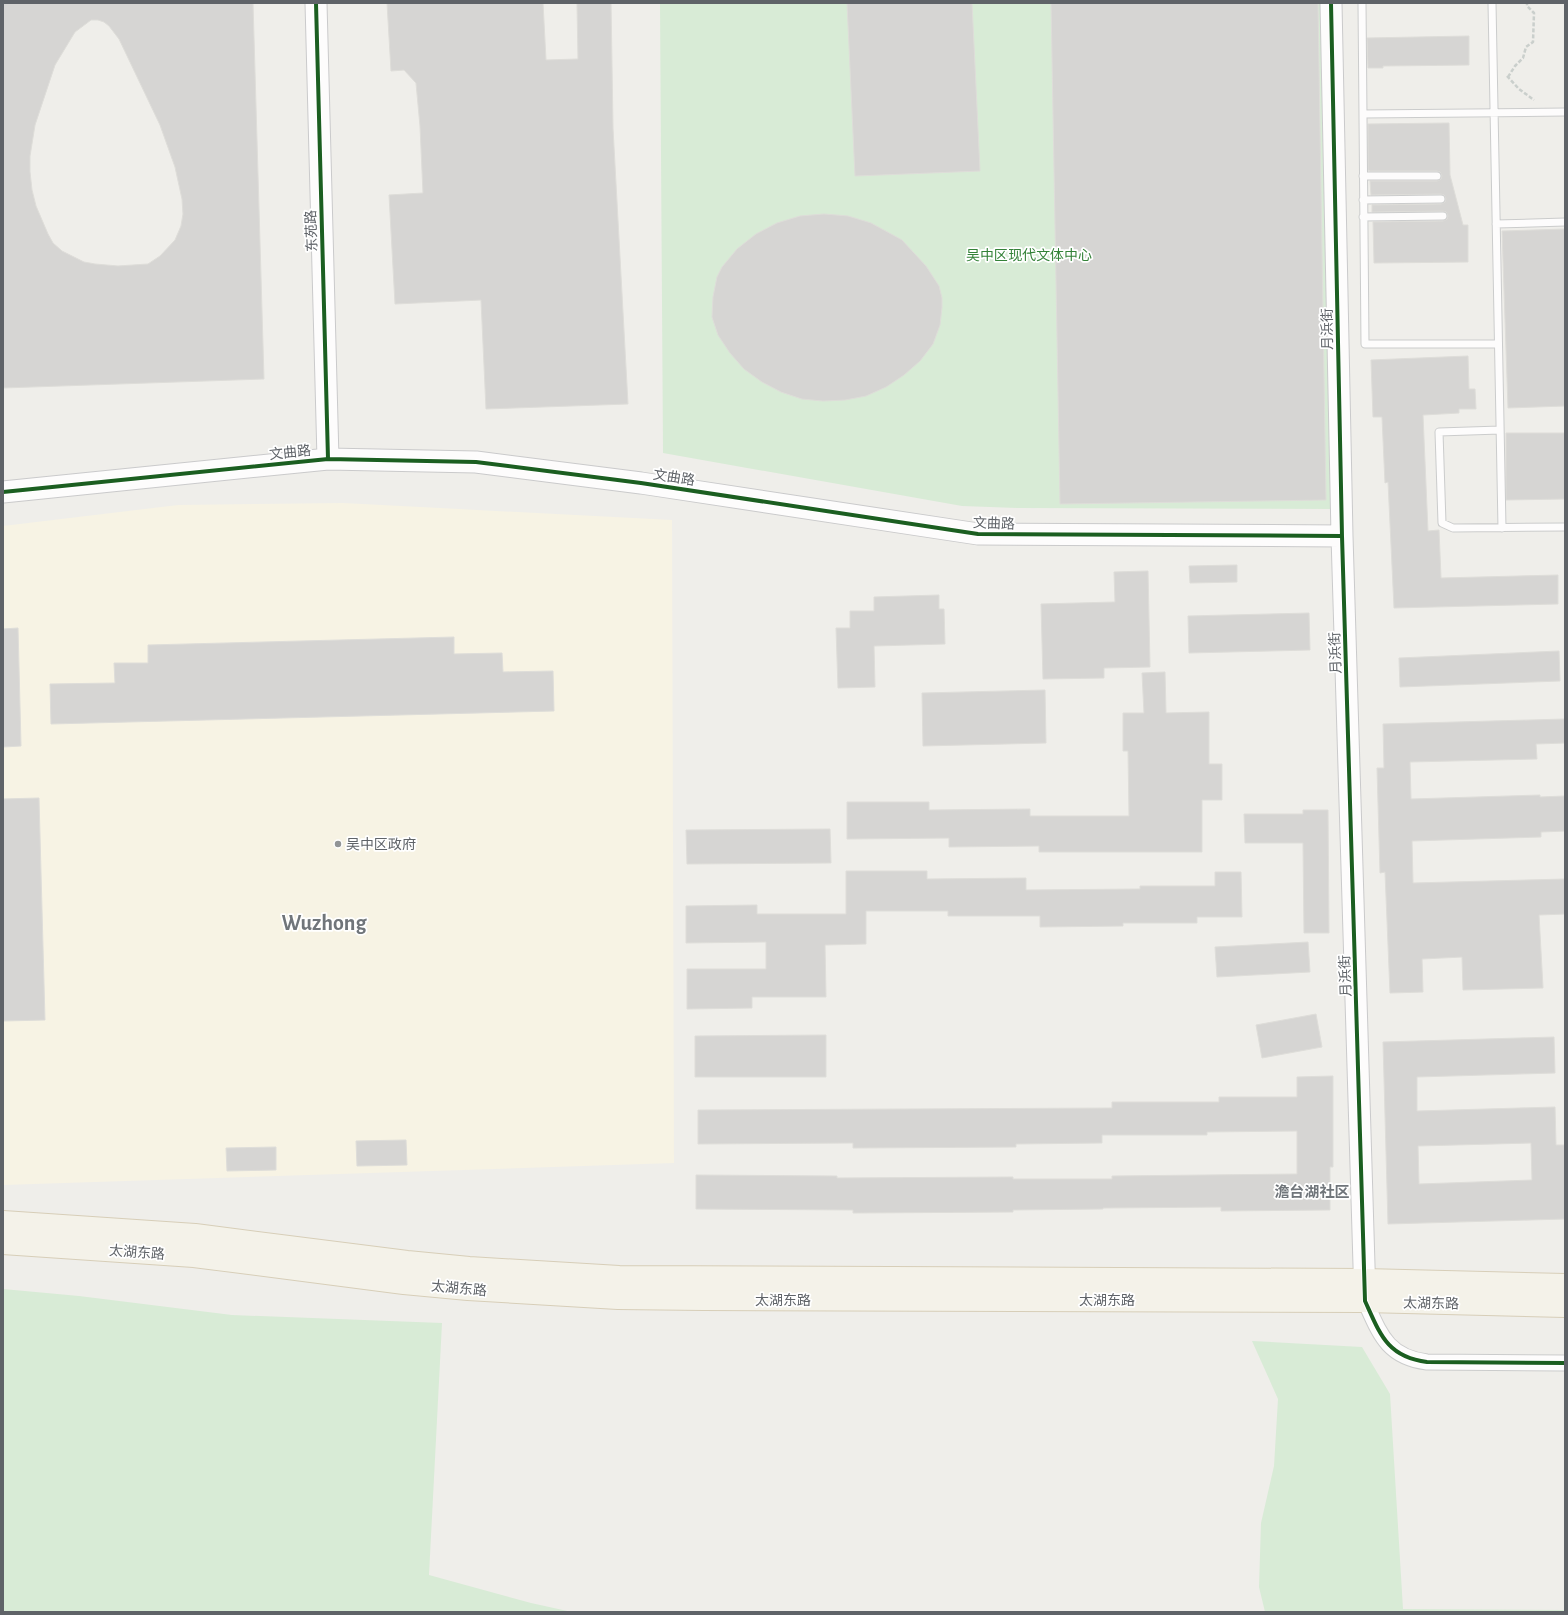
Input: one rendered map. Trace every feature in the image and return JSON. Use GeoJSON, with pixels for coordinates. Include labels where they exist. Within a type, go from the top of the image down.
{"type":"FeatureCollection","features":[{"type":"Feature","properties":{"kind":"main road","name":"太湖东路"},"geometry":{"type":"LineString","coordinates":[[3,1222],[210,1236],[399,1262],[612,1277],[1365,1291],[1565,1306]]}},
{"type":"Feature","properties":{"kind":"main road","name":"太湖东路"},"geometry":{"type":"LineString","coordinates":[[3,1242],[215,1258],[460,1289],[611,1298],[703,1300],[1365,1291],[1565,1285]]}},
{"type":"Feature","properties":{"kind":"street","name":"东苑路"},"geometry":{"type":"LineString","coordinates":[[316,3],[328,459]]}},
{"type":"Feature","properties":{"kind":"street","name":"月浜街"},"geometry":{"type":"LineString","coordinates":[[1331,3],[1342,536],[1365,1291]]}},
{"type":"Feature","properties":{"kind":"street","name":"文曲路"},"geometry":{"type":"LineString","coordinates":[[3,492],[328,459],[476,462],[641,483],[978,534],[1342,536]]}},
{"type":"Feature","properties":{"kind":"street"},"geometry":{"type":"LineString","coordinates":[[1365,1291],[1381,1335],[1388,1345],[1396,1352],[1419,1361],[1565,1363]]}},
{"type":"Feature","properties":{"kind":"lane"},"geometry":{"type":"LineString","coordinates":[[1362,3],[1365,344],[1498,344]]}},
{"type":"Feature","properties":{"kind":"lane"},"geometry":{"type":"LineString","coordinates":[[1492,3],[1502,528]]}},
{"type":"Feature","properties":{"kind":"lane"},"geometry":{"type":"LineString","coordinates":[[1363,114],[1564,112]]}},
{"type":"Feature","properties":{"kind":"lane"},"geometry":{"type":"LineString","coordinates":[[1363,176],[1437,176]]}},
{"type":"Feature","properties":{"kind":"lane"},"geometry":{"type":"LineString","coordinates":[[1363,200],[1441,199]]}},
{"type":"Feature","properties":{"kind":"lane"},"geometry":{"type":"LineString","coordinates":[[1363,217],[1443,216]]}},
{"type":"Feature","properties":{"kind":"lane"},"geometry":{"type":"LineString","coordinates":[[1496,224],[1565,222]]}},
{"type":"Feature","properties":{"kind":"lane"},"geometry":{"type":"LineString","coordinates":[[1500,430],[1439,432],[1442,523],[1453,528],[1565,527]]}},
{"type":"Feature","properties":{"kind":"path"},"geometry":{"type":"LineString","coordinates":[[1508,77],[1514,66],[1523,58],[1526,47],[1533,42],[1534,13],[1527,6],[1527,3]]}},
{"type":"Feature","properties":{"kind":"path"},"geometry":{"type":"LineString","coordinates":[[1493,46],[1501,67],[1519,89],[1533,100],[1547,108],[1564,112]]}},
{"type":"Feature","properties":{"kind":"shaded area","name":"吴中区政府"},"geometry":{"type":"Polygon","coordinates":[[[343,503],[672,520],[674,1163],[3,1185],[3,526],[178,505],[343,503]]]}},
{"type":"Feature","properties":{"kind":"green space","name":"吴中区现代文体中心"},"geometry":{"type":"Polygon","coordinates":[[[660,3],[1322,3],[1331,509],[1017,508],[962,506],[663,453],[660,3]]]}},
{"type":"Feature","properties":{"kind":"green space"},"geometry":{"type":"Polygon","coordinates":[[[3,1289],[79,1296],[232,1315],[442,1323],[429,1575],[531,1603],[572,1612],[3,1612],[3,1289]]]}},
{"type":"Feature","properties":{"kind":"green space"},"geometry":{"type":"Polygon","coordinates":[[[1252,1341],[1362,1347],[1390,1394],[1403,1609],[1565,1610],[1565,1612],[1265,1612],[1259,1587],[1261,1523],[1274,1466],[1278,1399],[1252,1341]]]}},
{"type":"Feature","properties":{"kind":"building"},"geometry":{"type":"Polygon","coordinates":[[[3,3],[253,3],[264,379],[3,388],[3,3]],[[91,20],[75,32],[55,65],[35,125],[30,156],[32,190],[36,206],[48,234],[53,243],[62,251],[84,262],[95,264],[118,266],[148,264],[160,256],[175,240],[181,226],[183,214],[182,199],[175,167],[160,125],[119,39],[109,26],[98,20],[91,20]]]}},
{"type":"Feature","properties":{"kind":"building"},"geometry":{"type":"Polygon","coordinates":[[[387,3],[543,3],[546,60],[578,59],[577,3],[611,3],[613,128],[628,404],[486,409],[481,300],[395,304],[389,195],[423,193],[420,126],[416,83],[404,70],[391,71],[387,3]]]}},
{"type":"Feature","properties":{"kind":"building"},"geometry":{"type":"Polygon","coordinates":[[[847,3],[972,3],[980,171],[855,176],[847,3]]]}},
{"type":"Feature","properties":{"kind":"building"},"geometry":{"type":"Polygon","coordinates":[[[1051,3],[1318,3],[1326,500],[1060,504],[1051,3]]]}},
{"type":"Feature","properties":{"kind":"building"},"geometry":{"type":"Polygon","coordinates":[[[1469,36],[1469,65],[1383,66],[1383,68],[1368,68],[1367,38],[1469,36]]]}},
{"type":"Feature","properties":{"kind":"building"},"geometry":{"type":"Polygon","coordinates":[[[1449,123],[1450,175],[1463,225],[1468,225],[1468,262],[1374,263],[1373,222],[1443,221],[1447,219],[1448,216],[1446,212],[1443,211],[1372,212],[1372,205],[1441,204],[1445,202],[1446,199],[1444,195],[1441,194],[1371,195],[1370,181],[1437,181],[1441,179],[1442,176],[1440,172],[1437,171],[1368,170],[1368,124],[1449,123]]]}},
{"type":"Feature","properties":{"kind":"building"},"geometry":{"type":"Polygon","coordinates":[[[824,214],[848,216],[871,223],[902,240],[926,266],[939,286],[942,298],[940,325],[933,344],[920,361],[904,375],[886,387],[866,396],[845,400],[823,401],[802,399],[781,392],[762,382],[744,369],[730,353],[718,335],[712,317],[713,297],[717,277],[722,267],[737,249],[756,234],[777,223],[800,216],[824,214]]]}},
{"type":"Feature","properties":{"kind":"building"},"geometry":{"type":"Polygon","coordinates":[[[1565,229],[1565,406],[1508,408],[1502,231],[1565,229]]]}},
{"type":"Feature","properties":{"kind":"building"},"geometry":{"type":"Polygon","coordinates":[[[1468,356],[1469,389],[1475,389],[1476,409],[1459,409],[1459,413],[1423,415],[1428,531],[1439,530],[1441,578],[1558,575],[1558,604],[1394,608],[1388,482],[1385,483],[1382,417],[1373,417],[1371,360],[1468,356]]]}},
{"type":"Feature","properties":{"kind":"building"},"geometry":{"type":"Polygon","coordinates":[[[1506,433],[1565,433],[1565,499],[1506,500],[1506,433]]]}},
{"type":"Feature","properties":{"kind":"building"},"geometry":{"type":"Polygon","coordinates":[[[1237,565],[1237,582],[1190,583],[1189,566],[1237,565]]]}},
{"type":"Feature","properties":{"kind":"building"},"geometry":{"type":"Polygon","coordinates":[[[1148,571],[1150,667],[1104,668],[1104,678],[1043,679],[1041,604],[1115,602],[1114,572],[1148,571]]]}},
{"type":"Feature","properties":{"kind":"building"},"geometry":{"type":"Polygon","coordinates":[[[939,595],[939,609],[944,609],[945,644],[874,646],[875,687],[838,688],[836,628],[850,628],[850,611],[874,611],[874,597],[939,595]]]}},
{"type":"Feature","properties":{"kind":"building"},"geometry":{"type":"Polygon","coordinates":[[[1309,613],[1310,650],[1189,653],[1188,616],[1309,613]]]}},
{"type":"Feature","properties":{"kind":"building"},"geometry":{"type":"Polygon","coordinates":[[[18,628],[21,746],[3,747],[3,629],[18,628]]]}},
{"type":"Feature","properties":{"kind":"building"},"geometry":{"type":"Polygon","coordinates":[[[454,637],[454,654],[502,653],[503,672],[553,671],[554,711],[51,724],[50,684],[115,683],[114,663],[148,663],[148,645],[454,637]]]}},
{"type":"Feature","properties":{"kind":"building"},"geometry":{"type":"Polygon","coordinates":[[[1559,651],[1560,681],[1400,687],[1399,658],[1559,651]]]}},
{"type":"Feature","properties":{"kind":"building"},"geometry":{"type":"Polygon","coordinates":[[[1165,672],[1166,713],[1209,712],[1209,764],[1222,764],[1222,800],[1202,800],[1202,852],[1039,852],[1039,846],[949,847],[949,838],[847,839],[847,802],[929,802],[929,810],[1030,809],[1030,816],[1129,816],[1128,751],[1123,751],[1123,713],[1144,713],[1142,673],[1165,672]]]}},
{"type":"Feature","properties":{"kind":"building"},"geometry":{"type":"Polygon","coordinates":[[[1045,690],[1046,743],[923,746],[922,693],[1045,690]]]}},
{"type":"Feature","properties":{"kind":"building"},"geometry":{"type":"Polygon","coordinates":[[[1565,719],[1565,743],[1536,744],[1537,759],[1410,762],[1411,799],[1540,795],[1540,797],[1565,796],[1565,831],[1541,832],[1541,837],[1412,841],[1413,883],[1565,879],[1565,914],[1539,915],[1543,988],[1463,990],[1462,957],[1422,959],[1423,992],[1390,993],[1385,872],[1380,873],[1377,768],[1384,768],[1383,724],[1565,719]]]}},
{"type":"Feature","properties":{"kind":"building"},"geometry":{"type":"Polygon","coordinates":[[[39,798],[45,1020],[3,1021],[3,799],[39,798]]]}},
{"type":"Feature","properties":{"kind":"building"},"geometry":{"type":"Polygon","coordinates":[[[1303,810],[1328,810],[1329,933],[1304,933],[1303,843],[1245,843],[1244,814],[1303,814],[1303,810]]]}},
{"type":"Feature","properties":{"kind":"building"},"geometry":{"type":"Polygon","coordinates":[[[830,829],[831,863],[687,864],[686,830],[830,829]]]}},
{"type":"Feature","properties":{"kind":"building"},"geometry":{"type":"Polygon","coordinates":[[[846,871],[927,871],[927,879],[1026,878],[1026,890],[1140,889],[1140,886],[1215,886],[1215,872],[1241,872],[1242,917],[1197,917],[1197,923],[1123,923],[1123,926],[1040,927],[1040,916],[948,916],[948,911],[866,911],[866,944],[825,945],[826,997],[752,997],[752,1008],[687,1009],[687,969],[766,969],[766,942],[686,943],[686,906],[757,905],[757,914],[846,914],[846,871]]]}},
{"type":"Feature","properties":{"kind":"building"},"geometry":{"type":"Polygon","coordinates":[[[1308,942],[1310,972],[1217,977],[1215,947],[1308,942]]]}},
{"type":"Feature","properties":{"kind":"building"},"geometry":{"type":"Polygon","coordinates":[[[1316,1014],[1322,1047],[1262,1058],[1256,1025],[1316,1014]]]}},
{"type":"Feature","properties":{"kind":"building"},"geometry":{"type":"Polygon","coordinates":[[[826,1035],[826,1077],[695,1077],[695,1036],[826,1035]]]}},
{"type":"Feature","properties":{"kind":"building"},"geometry":{"type":"Polygon","coordinates":[[[1554,1037],[1555,1073],[1417,1077],[1417,1111],[1555,1107],[1556,1145],[1565,1145],[1565,1219],[1388,1224],[1383,1042],[1554,1037]],[[1531,1143],[1418,1146],[1419,1184],[1532,1180],[1531,1143]]]}},
{"type":"Feature","properties":{"kind":"building"},"geometry":{"type":"Polygon","coordinates":[[[1333,1076],[1333,1167],[1330,1167],[1330,1210],[1221,1211],[1221,1207],[1013,1210],[1013,1212],[853,1213],[853,1210],[696,1209],[696,1175],[837,1176],[837,1178],[1013,1177],[1013,1179],[1112,1179],[1112,1176],[1297,1174],[1297,1131],[1207,1132],[1207,1135],[1102,1135],[1102,1143],[1016,1144],[1016,1147],[853,1148],[853,1143],[698,1144],[698,1110],[1112,1108],[1112,1102],[1219,1102],[1219,1097],[1297,1097],[1297,1077],[1333,1076]]]}},
{"type":"Feature","properties":{"kind":"building"},"geometry":{"type":"Polygon","coordinates":[[[406,1140],[407,1165],[357,1166],[356,1141],[406,1140]]]}},
{"type":"Feature","properties":{"kind":"building"},"geometry":{"type":"Polygon","coordinates":[[[276,1147],[276,1170],[227,1171],[226,1148],[276,1147]]]}},
{"type":"Feature","properties":{"kind":"cycle path"},"geometry":{"type":"LineString","coordinates":[[316,3],[328,459]]}},
{"type":"Feature","properties":{"kind":"cycle path"},"geometry":{"type":"LineString","coordinates":[[1331,3],[1342,536],[1365,1301],[1375,1324],[1387,1342],[1403,1355],[1413,1359],[1427,1362],[1565,1363]]}},
{"type":"Feature","properties":{"kind":"cycle path"},"geometry":{"type":"LineString","coordinates":[[3,492],[328,459],[476,462],[641,483],[978,534],[1342,536]]}},
{"type":"Feature","properties":{"kind":"place","name":"吴中区政府"},"geometry":{"type":"Point","coordinates":[338,844]}},
{"type":"Feature","properties":{"kind":"district","name":"Wuzhong"},"geometry":{"type":"Point","coordinates":[324,922]}},
{"type":"Feature","properties":{"kind":"district","name":"澹台湖社区"},"geometry":{"type":"Point","coordinates":[1312,1192]}}]}
